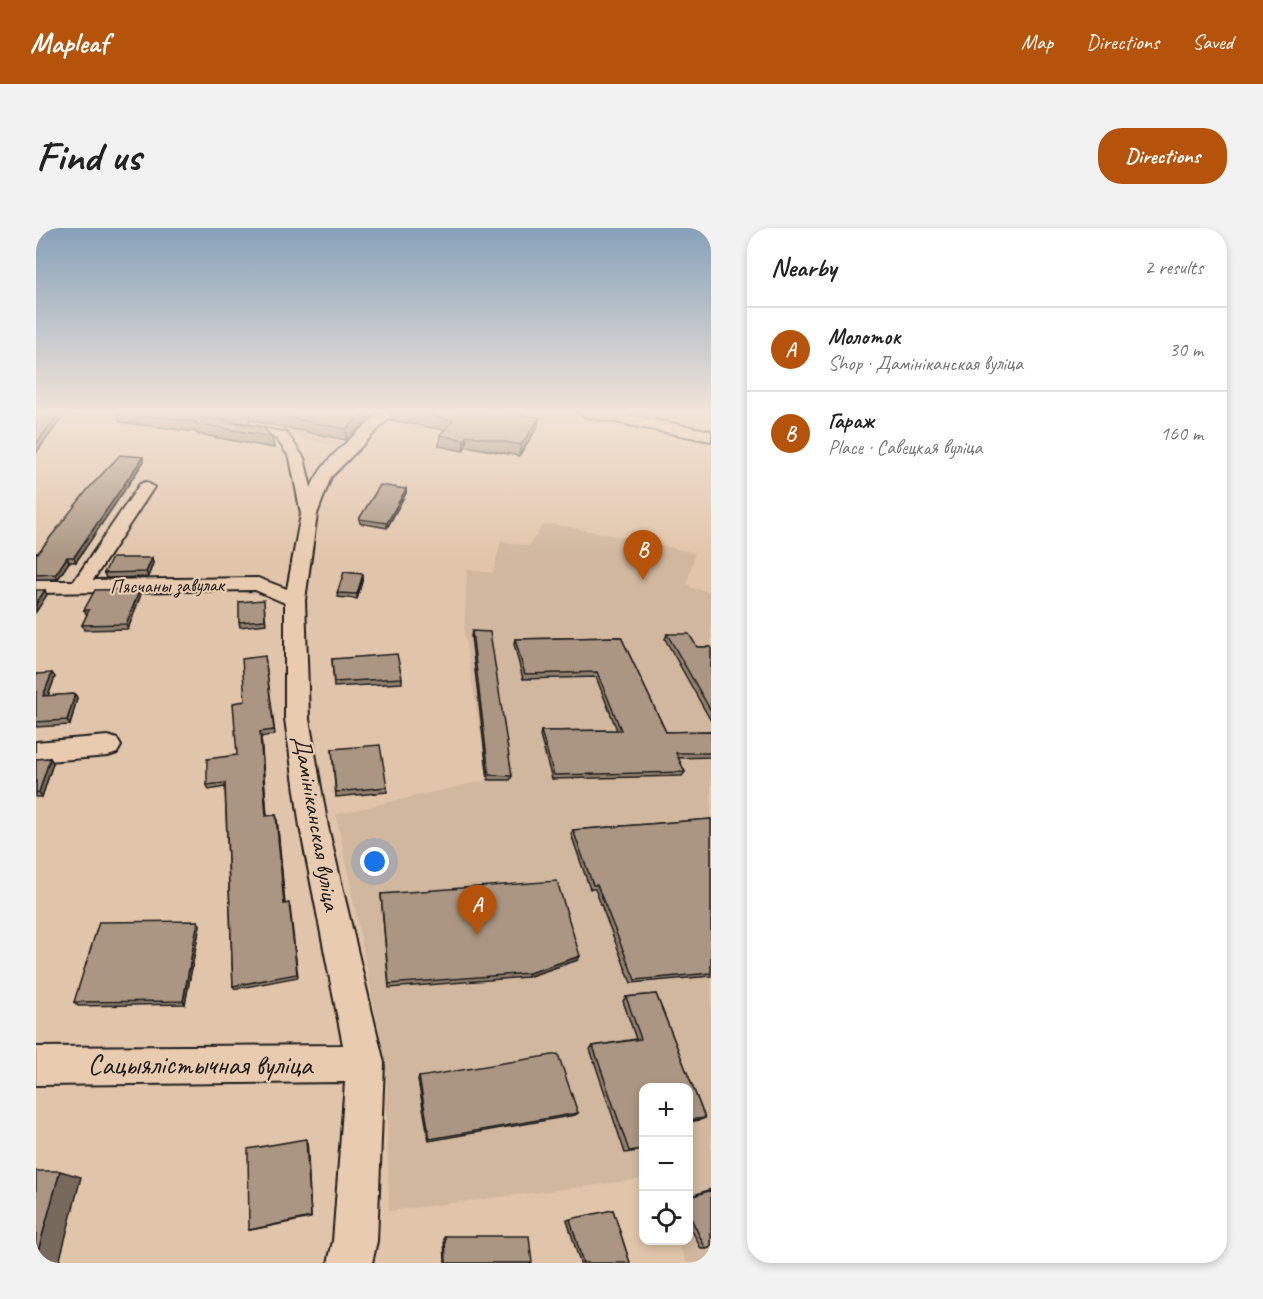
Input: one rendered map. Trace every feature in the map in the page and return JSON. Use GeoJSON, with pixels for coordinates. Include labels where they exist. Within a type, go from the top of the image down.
{"type":"FeatureCollection","features":[{"type":"Feature","properties":{"kind":"street"},"geometry":{"type":"LineString","coordinates":[[297,459],[309,514]]}},
{"type":"Feature","properties":{"kind":"street","name":"Дамініканская вуліца"},"geometry":{"type":"LineString","coordinates":[[339,459],[324,476],[309,514],[295,600],[294,637],[297,719],[314,827],[365,1063],[355,1241],[350,1263]]}},
{"type":"Feature","properties":{"kind":"street"},"geometry":{"type":"LineString","coordinates":[[79,587],[146,487]]}},
{"type":"Feature","properties":{"kind":"street","name":"Пясчаны завулак"},"geometry":{"type":"LineString","coordinates":[[36,587],[258,584],[295,600]]}},
{"type":"Feature","properties":{"kind":"street"},"geometry":{"type":"LineString","coordinates":[[36,752],[108,746]]}},
{"type":"Feature","properties":{"kind":"street","name":"Сацыялістычная вуліца"},"geometry":{"type":"LineString","coordinates":[[36,1066],[365,1063]]}},
{"type":"Feature","properties":{"kind":"shaded area"},"geometry":{"type":"Polygon","coordinates":[[[552,524],[650,542],[695,553],[687,583],[692,588],[711,592],[711,1263],[687,1263],[679,1245],[693,1245],[693,1083],[639,1083],[639,1180],[389,1211],[386,1065],[336,814],[488,780],[464,634],[467,570],[493,573],[501,541],[529,546],[542,526],[552,524]]]}},
{"type":"Feature","properties":{"kind":"building"},"geometry":{"type":"Polygon","coordinates":[[[116,459],[141,459],[74,557],[67,557],[56,574],[36,575],[36,553],[88,489],[116,459]]]}},
{"type":"Feature","properties":{"kind":"building"},"geometry":{"type":"Polygon","coordinates":[[[380,485],[406,489],[387,523],[359,519],[380,485]]]}},
{"type":"Feature","properties":{"kind":"building"},"geometry":{"type":"Polygon","coordinates":[[[112,558],[152,558],[146,572],[104,573],[112,558]]]}},
{"type":"Feature","properties":{"kind":"building"},"geometry":{"type":"Polygon","coordinates":[[[344,572],[363,574],[357,594],[337,593],[344,572]]]}},
{"type":"Feature","properties":{"kind":"building"},"geometry":{"type":"Polygon","coordinates":[[[140,589],[126,624],[82,625],[89,610],[84,610],[95,590],[140,589]]]}},
{"type":"Feature","properties":{"kind":"building"},"geometry":{"type":"Polygon","coordinates":[[[36,590],[45,590],[36,604],[36,590]]]}},
{"type":"Feature","properties":{"kind":"building"},"geometry":{"type":"Polygon","coordinates":[[[264,600],[265,620],[239,622],[239,602],[264,600]]]}},
{"type":"Feature","properties":{"kind":"building"},"geometry":{"type":"Polygon","coordinates":[[[472,631],[490,632],[512,776],[489,775],[472,631]]]}},
{"type":"Feature","properties":{"kind":"building"},"geometry":{"type":"Polygon","coordinates":[[[667,634],[689,634],[697,647],[711,647],[711,711],[667,634]]]}},
{"type":"Feature","properties":{"kind":"building"},"geometry":{"type":"Polygon","coordinates":[[[621,637],[666,732],[711,731],[711,753],[676,753],[685,772],[554,775],[541,731],[621,730],[597,672],[525,674],[515,639],[621,637]]]}},
{"type":"Feature","properties":{"kind":"building"},"geometry":{"type":"Polygon","coordinates":[[[397,654],[402,678],[334,682],[332,659],[397,654]]]}},
{"type":"Feature","properties":{"kind":"building"},"geometry":{"type":"Polygon","coordinates":[[[265,656],[274,730],[260,732],[266,816],[276,815],[284,904],[289,903],[297,974],[233,986],[225,783],[207,785],[207,759],[237,755],[233,703],[245,701],[242,659],[265,656]]]}},
{"type":"Feature","properties":{"kind":"building"},"geometry":{"type":"Polygon","coordinates":[[[52,673],[43,696],[75,694],[67,720],[36,722],[36,674],[52,673]]]}},
{"type":"Feature","properties":{"kind":"building"},"geometry":{"type":"Polygon","coordinates":[[[380,745],[387,787],[336,792],[332,749],[380,745]]]}},
{"type":"Feature","properties":{"kind":"building"},"geometry":{"type":"Polygon","coordinates":[[[50,758],[39,792],[36,793],[36,759],[50,758]]]}},
{"type":"Feature","properties":{"kind":"building"},"geometry":{"type":"Polygon","coordinates":[[[711,819],[711,973],[635,980],[597,885],[593,885],[573,830],[711,819]]]}},
{"type":"Feature","properties":{"kind":"building"},"geometry":{"type":"Polygon","coordinates":[[[557,881],[580,956],[529,973],[389,984],[381,894],[557,881]]]}},
{"type":"Feature","properties":{"kind":"building"},"geometry":{"type":"Polygon","coordinates":[[[198,921],[183,1001],[74,1002],[99,922],[198,921]]]}},
{"type":"Feature","properties":{"kind":"building"},"geometry":{"type":"Polygon","coordinates":[[[656,994],[691,1083],[639,1083],[639,1150],[629,1151],[593,1046],[641,1039],[626,997],[656,994]]]}},
{"type":"Feature","properties":{"kind":"building"},"geometry":{"type":"Polygon","coordinates":[[[558,1054],[578,1113],[430,1139],[419,1077],[558,1054]]]}},
{"type":"Feature","properties":{"kind":"building"},"geometry":{"type":"Polygon","coordinates":[[[693,1088],[705,1118],[693,1119],[693,1088]]]}},
{"type":"Feature","properties":{"kind":"building"},"geometry":{"type":"Polygon","coordinates":[[[306,1139],[311,1217],[249,1230],[248,1149],[306,1139]]]}},
{"type":"Feature","properties":{"kind":"building"},"geometry":{"type":"Polygon","coordinates":[[[36,1171],[60,1171],[36,1258],[36,1171]]]}},
{"type":"Feature","properties":{"kind":"building"},"geometry":{"type":"Polygon","coordinates":[[[711,1190],[711,1247],[706,1249],[693,1222],[693,1196],[711,1190]]]}},
{"type":"Feature","properties":{"kind":"building"},"geometry":{"type":"Polygon","coordinates":[[[613,1210],[630,1263],[583,1263],[570,1219],[613,1210]]]}},
{"type":"Feature","properties":{"kind":"building"},"geometry":{"type":"Polygon","coordinates":[[[445,1236],[529,1236],[532,1263],[446,1263],[445,1236]]]}},
{"type":"Feature","properties":{"kind":"place","name":"Гараж"},"geometry":{"type":"Point","coordinates":[643,580]}},
{"type":"Feature","properties":{"kind":"place","name":"Молоток"},"geometry":{"type":"Point","coordinates":[477,935]}}]}
